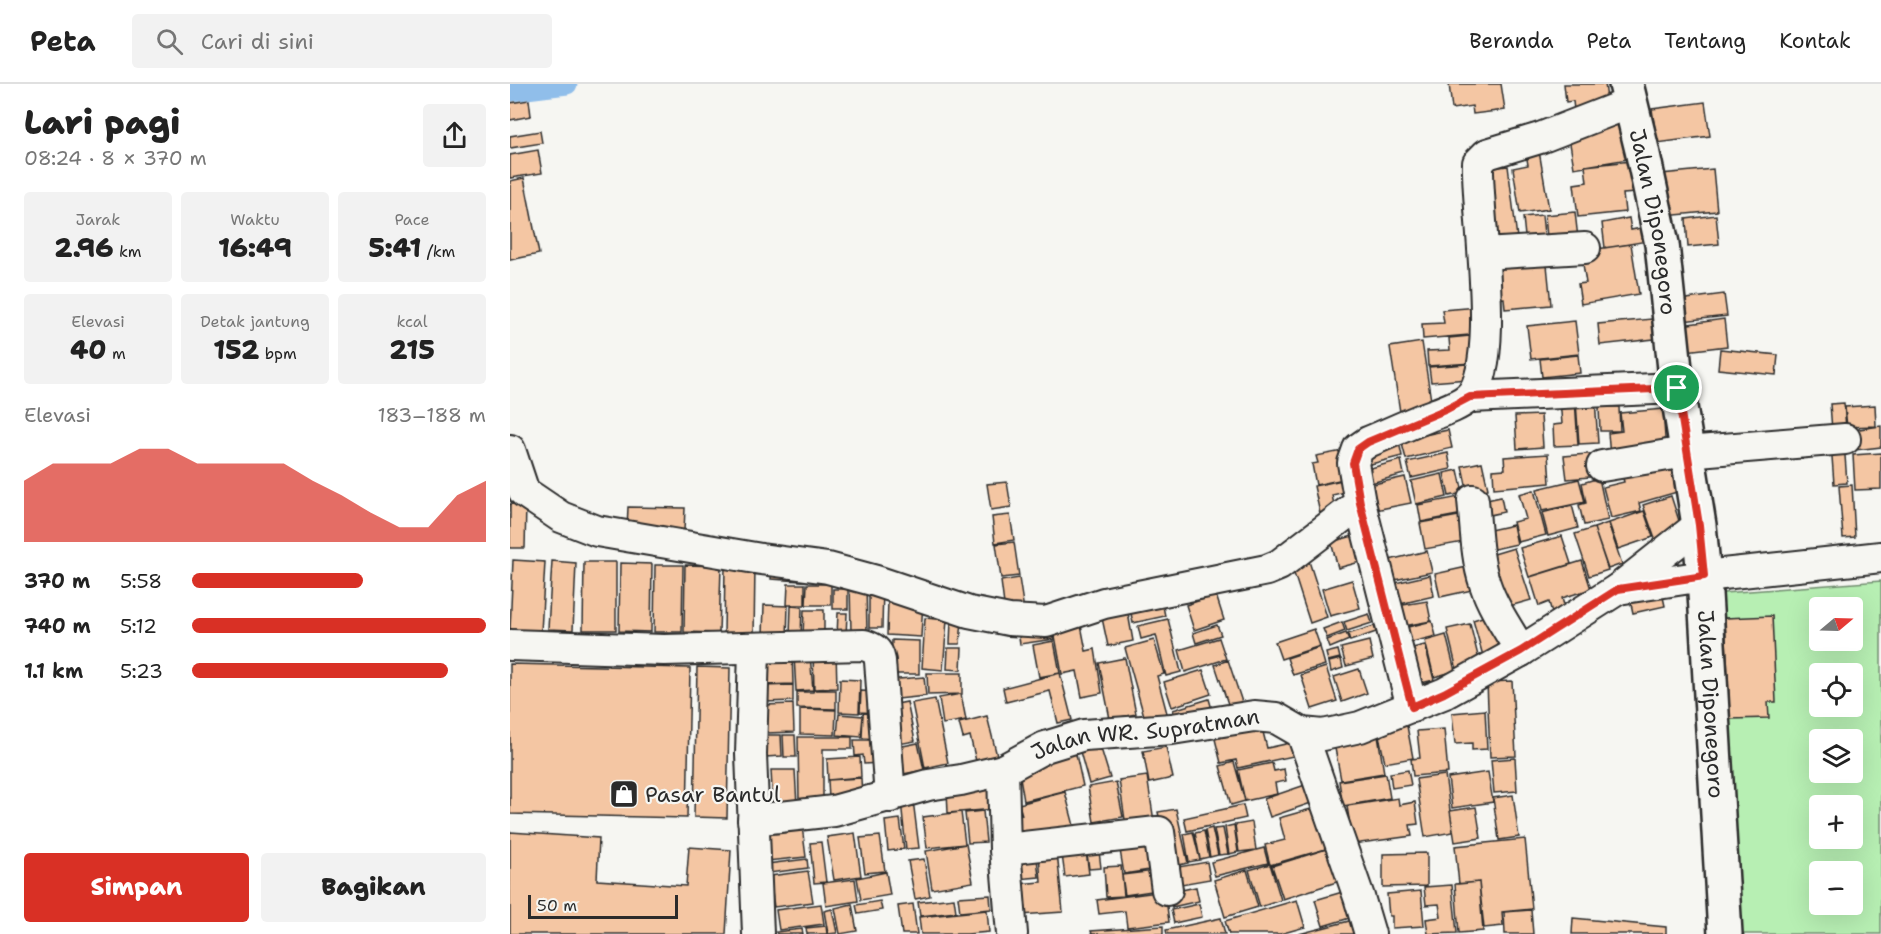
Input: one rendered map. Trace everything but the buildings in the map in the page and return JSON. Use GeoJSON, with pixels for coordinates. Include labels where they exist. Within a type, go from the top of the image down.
{"type":"FeatureCollection","features":[{"type":"Feature","properties":{"kind":"main road","name":"Jalan Diponegoro"},"geometry":{"type":"LineString","coordinates":[[1628,94],[1662,244],[1677,388],[1699,525],[1725,934]]}},
{"type":"Feature","properties":{"kind":"street"},"geometry":{"type":"LineString","coordinates":[[1470,397],[1484,360],[1484,254],[1477,180],[1478,163],[1487,154],[1540,138],[1628,94]]}},
{"type":"Feature","properties":{"kind":"street"},"geometry":{"type":"LineString","coordinates":[[1484,254],[1585,248]]}},
{"type":"Feature","properties":{"kind":"street"},"geometry":{"type":"LineString","coordinates":[[1412,707],[1360,503],[1353,463],[1358,449],[1368,442],[1470,397],[1677,388]]}},
{"type":"Feature","properties":{"kind":"street"},"geometry":{"type":"LineString","coordinates":[[1602,466],[1686,452],[1845,439]]}},
{"type":"Feature","properties":{"kind":"street"},"geometry":{"type":"LineString","coordinates":[[510,450],[517,494],[561,517],[597,531],[828,568],[876,581],[969,612],[1009,620],[1046,622],[1104,603],[1267,570],[1279,565],[1360,503]]}},
{"type":"Feature","properties":{"kind":"street"},"geometry":{"type":"LineString","coordinates":[[1473,500],[1484,582],[1491,600],[1521,651]]}},
{"type":"Feature","properties":{"kind":"street","name":"Jalan WR. Supratman"},"geometry":{"type":"LineString","coordinates":[[753,820],[834,811],[890,797],[928,784],[961,780],[1003,770],[1045,747],[1084,735],[1172,729],[1254,716],[1275,718],[1302,733],[1323,735],[1349,730],[1412,707],[1463,684],[1521,651],[1618,589],[1699,525]]}},
{"type":"Feature","properties":{"kind":"street","name":"Jalan WR. Supratman"},"geometry":{"type":"LineString","coordinates":[[1618,589],[1704,576],[1881,557]]}},
{"type":"Feature","properties":{"kind":"street"},"geometry":{"type":"LineString","coordinates":[[510,645],[663,650],[864,645],[876,650],[880,661],[890,797]]}},
{"type":"Feature","properties":{"kind":"street"},"geometry":{"type":"LineString","coordinates":[[754,649],[751,754],[758,934]]}},
{"type":"Feature","properties":{"kind":"street"},"geometry":{"type":"LineString","coordinates":[[1302,733],[1370,934]]}},
{"type":"Feature","properties":{"kind":"street"},"geometry":{"type":"LineString","coordinates":[[1003,770],[1005,849],[1012,934]]}},
{"type":"Feature","properties":{"kind":"street"},"geometry":{"type":"LineString","coordinates":[[1005,849],[1159,832],[1167,890]]}},
{"type":"Feature","properties":{"kind":"green space"},"geometry":{"type":"Polygon","coordinates":[[[1881,581],[1881,934],[1726,934],[1710,594],[1881,581]]]}},
{"type":"Feature","properties":{"kind":"waterway"},"geometry":{"type":"LineString","coordinates":[[510,91],[567,84]]}},
{"type":"Feature","properties":{"kind":"place","name":"Pasar Bantul"},"geometry":{"type":"Point","coordinates":[624,794]}},
{"type":"Feature","properties":{"kind":"route"},"geometry":{"type":"LineString","coordinates":[[1677,388],[1699,525],[1704,576],[1618,589],[1473,679],[1412,707],[1360,503],[1353,463],[1358,449],[1368,442],[1459,404],[1470,397],[1677,388]]}}]}
